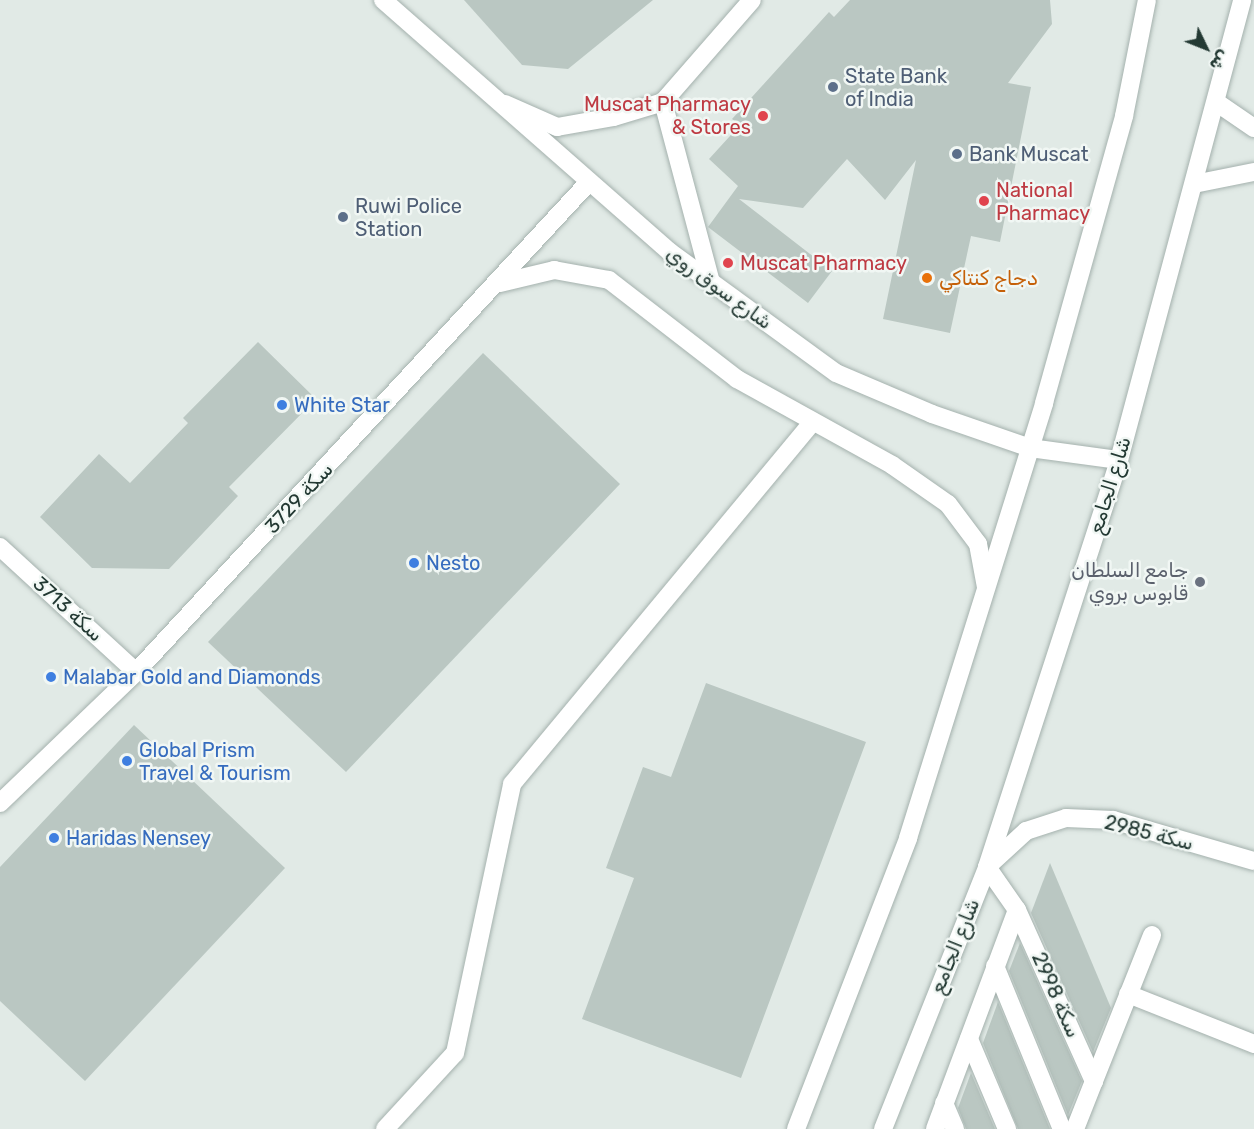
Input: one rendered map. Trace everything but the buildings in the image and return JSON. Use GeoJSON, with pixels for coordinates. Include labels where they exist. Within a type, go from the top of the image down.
{"type":"FeatureCollection","features":[{"type":"Feature","properties":{"kind":"street","name":"شارع سوق روي"},"geometry":{"type":"LineString","coordinates":[[383,0],[588,183],[711,282],[836,373],[941,417],[1030,448],[1119,460]]}},
{"type":"Feature","properties":{"kind":"street"},"geometry":{"type":"LineString","coordinates":[[491,98],[557,127],[615,117],[663,102],[752,0]]}},
{"type":"Feature","properties":{"kind":"street"},"geometry":{"type":"LineString","coordinates":[[796,1129],[908,838],[1030,448],[1124,116],[1147,0]]}},
{"type":"Feature","properties":{"kind":"street","name":"شارع الجامع"},"geometry":{"type":"LineString","coordinates":[[883,1129],[987,867],[1119,460],[1242,0]]}},
{"type":"Feature","properties":{"kind":"street"},"geometry":{"type":"LineString","coordinates":[[663,102],[711,282]]}},
{"type":"Feature","properties":{"kind":"street"},"geometry":{"type":"LineString","coordinates":[[1216,102],[1254,128]]}},
{"type":"Feature","properties":{"kind":"street"},"geometry":{"type":"LineString","coordinates":[[1194,184],[1254,172]]}},
{"type":"Feature","properties":{"kind":"street","name":"سكة 3729"},"geometry":{"type":"LineString","coordinates":[[0,803],[136,672],[500,283],[588,183]]}},
{"type":"Feature","properties":{"kind":"street"},"geometry":{"type":"LineString","coordinates":[[500,283],[554,270],[609,280],[737,379],[892,465],[948,504],[978,544],[986,587]]}},
{"type":"Feature","properties":{"kind":"street"},"geometry":{"type":"LineString","coordinates":[[385,1129],[456,1053],[512,784],[813,422]]}},
{"type":"Feature","properties":{"kind":"street","name":"سكة 3713"},"geometry":{"type":"LineString","coordinates":[[0,547],[136,672]]}},
{"type":"Feature","properties":{"kind":"street","name":"سكة 2985"},"geometry":{"type":"LineString","coordinates":[[987,867],[1026,831],[1066,818],[1113,820],[1254,861]]}},
{"type":"Feature","properties":{"kind":"street","name":"سكة 2998"},"geometry":{"type":"LineString","coordinates":[[987,867],[1017,910],[1094,1082]]}},
{"type":"Feature","properties":{"kind":"street"},"geometry":{"type":"LineString","coordinates":[[935,1129],[994,966],[1017,910]]}},
{"type":"Feature","properties":{"kind":"street"},"geometry":{"type":"LineString","coordinates":[[1075,1129],[1152,935]]}},
{"type":"Feature","properties":{"kind":"street"},"geometry":{"type":"LineString","coordinates":[[994,966],[1062,1129]]}},
{"type":"Feature","properties":{"kind":"street"},"geometry":{"type":"LineString","coordinates":[[1128,994],[1254,1044]]}},
{"type":"Feature","properties":{"kind":"street"},"geometry":{"type":"LineString","coordinates":[[969,1039],[1007,1129]]}},
{"type":"Feature","properties":{"kind":"street"},"geometry":{"type":"LineString","coordinates":[[944,1103],[956,1129]]}},
{"type":"Feature","properties":{"kind":"place","name":"State Bank of India"},"geometry":{"type":"Point","coordinates":[833,87]}},
{"type":"Feature","properties":{"kind":"place","name":"Muscat Pharmacy & Stores"},"geometry":{"type":"Point","coordinates":[763,116]}},
{"type":"Feature","properties":{"kind":"place","name":"Bank Muscat"},"geometry":{"type":"Point","coordinates":[957,154]}},
{"type":"Feature","properties":{"kind":"place","name":"National Pharmacy"},"geometry":{"type":"Point","coordinates":[984,201]}},
{"type":"Feature","properties":{"kind":"place","name":"Ruwi Police Station"},"geometry":{"type":"Point","coordinates":[343,217]}},
{"type":"Feature","properties":{"kind":"place","name":"Muscat Pharmacy"},"geometry":{"type":"Point","coordinates":[728,263]}},
{"type":"Feature","properties":{"kind":"place","name":"دجاج كنتاكي"},"geometry":{"type":"Point","coordinates":[927,278]}},
{"type":"Feature","properties":{"kind":"place","name":"White Star"},"geometry":{"type":"Point","coordinates":[282,405]}},
{"type":"Feature","properties":{"kind":"place","name":"Nesto"},"geometry":{"type":"Point","coordinates":[414,563]}},
{"type":"Feature","properties":{"kind":"place","name":"جامع السلطان قابوس بروي"},"geometry":{"type":"Point","coordinates":[1200,582]}},
{"type":"Feature","properties":{"kind":"place","name":"Malabar Gold and Diamonds"},"geometry":{"type":"Point","coordinates":[51,677]}},
{"type":"Feature","properties":{"kind":"place","name":"Global Prism Travel & Tourism"},"geometry":{"type":"Point","coordinates":[127,761]}},
{"type":"Feature","properties":{"kind":"place","name":"Haridas Nensey"},"geometry":{"type":"Point","coordinates":[54,838]}}]}
